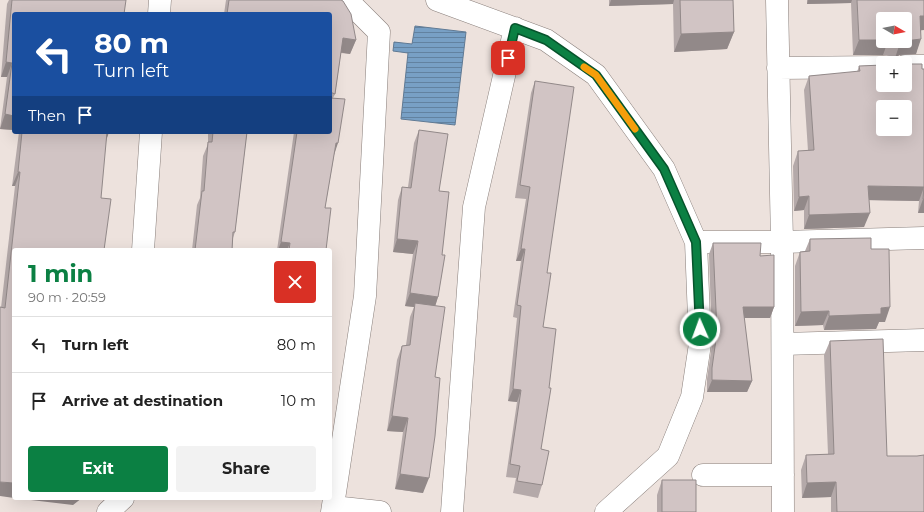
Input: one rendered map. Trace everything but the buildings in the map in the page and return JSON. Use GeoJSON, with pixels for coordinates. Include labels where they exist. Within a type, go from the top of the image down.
{"type":"FeatureCollection","features":[{"type":"Feature","properties":{"kind":"street"},"geometry":{"type":"LineString","coordinates":[[159,12],[160,0]]}},
{"type":"Feature","properties":{"kind":"street"},"geometry":{"type":"LineString","coordinates":[[347,0],[379,32],[365,296],[332,510],[380,512]]}},
{"type":"Feature","properties":{"kind":"street"},"geometry":{"type":"LineString","coordinates":[[437,0],[546,40],[596,75],[664,169],[696,242],[700,344],[692,397],[668,456],[606,512]]}},
{"type":"Feature","properties":{"kind":"street"},"geometry":{"type":"LineString","coordinates":[[777,0],[782,242],[783,512]]}},
{"type":"Feature","properties":{"kind":"street"},"geometry":{"type":"LineString","coordinates":[[452,512],[474,207],[515,28]]}},
{"type":"Feature","properties":{"kind":"street"},"geometry":{"type":"LineString","coordinates":[[912,66],[924,66]]}},
{"type":"Feature","properties":{"kind":"street"},"geometry":{"type":"LineString","coordinates":[[778,68],[876,67]]}},
{"type":"Feature","properties":{"kind":"street"},"geometry":{"type":"LineString","coordinates":[[143,248],[151,134]]}},
{"type":"Feature","properties":{"kind":"street"},"geometry":{"type":"LineString","coordinates":[[696,242],[782,242],[924,238]]}},
{"type":"Feature","properties":{"kind":"street"},"geometry":{"type":"LineString","coordinates":[[783,344],[924,340]]}},
{"type":"Feature","properties":{"kind":"street"},"geometry":{"type":"LineString","coordinates":[[703,474],[783,475]]}},
{"type":"Feature","properties":{"kind":"street"},"geometry":{"type":"LineString","coordinates":[[108,512],[121,500]]}},
{"type":"Feature","properties":{"kind":"water"},"geometry":{"type":"Polygon","coordinates":[[[415,26],[466,32],[455,125],[401,119],[408,53],[393,51],[394,42],[412,44],[415,26]]]}},
{"type":"Feature","properties":{"kind":"slow traffic"},"geometry":{"type":"LineString","coordinates":[[584,67],[596,75],[635,129]]}},
{"type":"Feature","properties":{"kind":"route"},"geometry":{"type":"LineString","coordinates":[[508,58],[515,28],[546,40],[559,48],[596,75],[664,169],[696,242],[700,329]]}}]}
